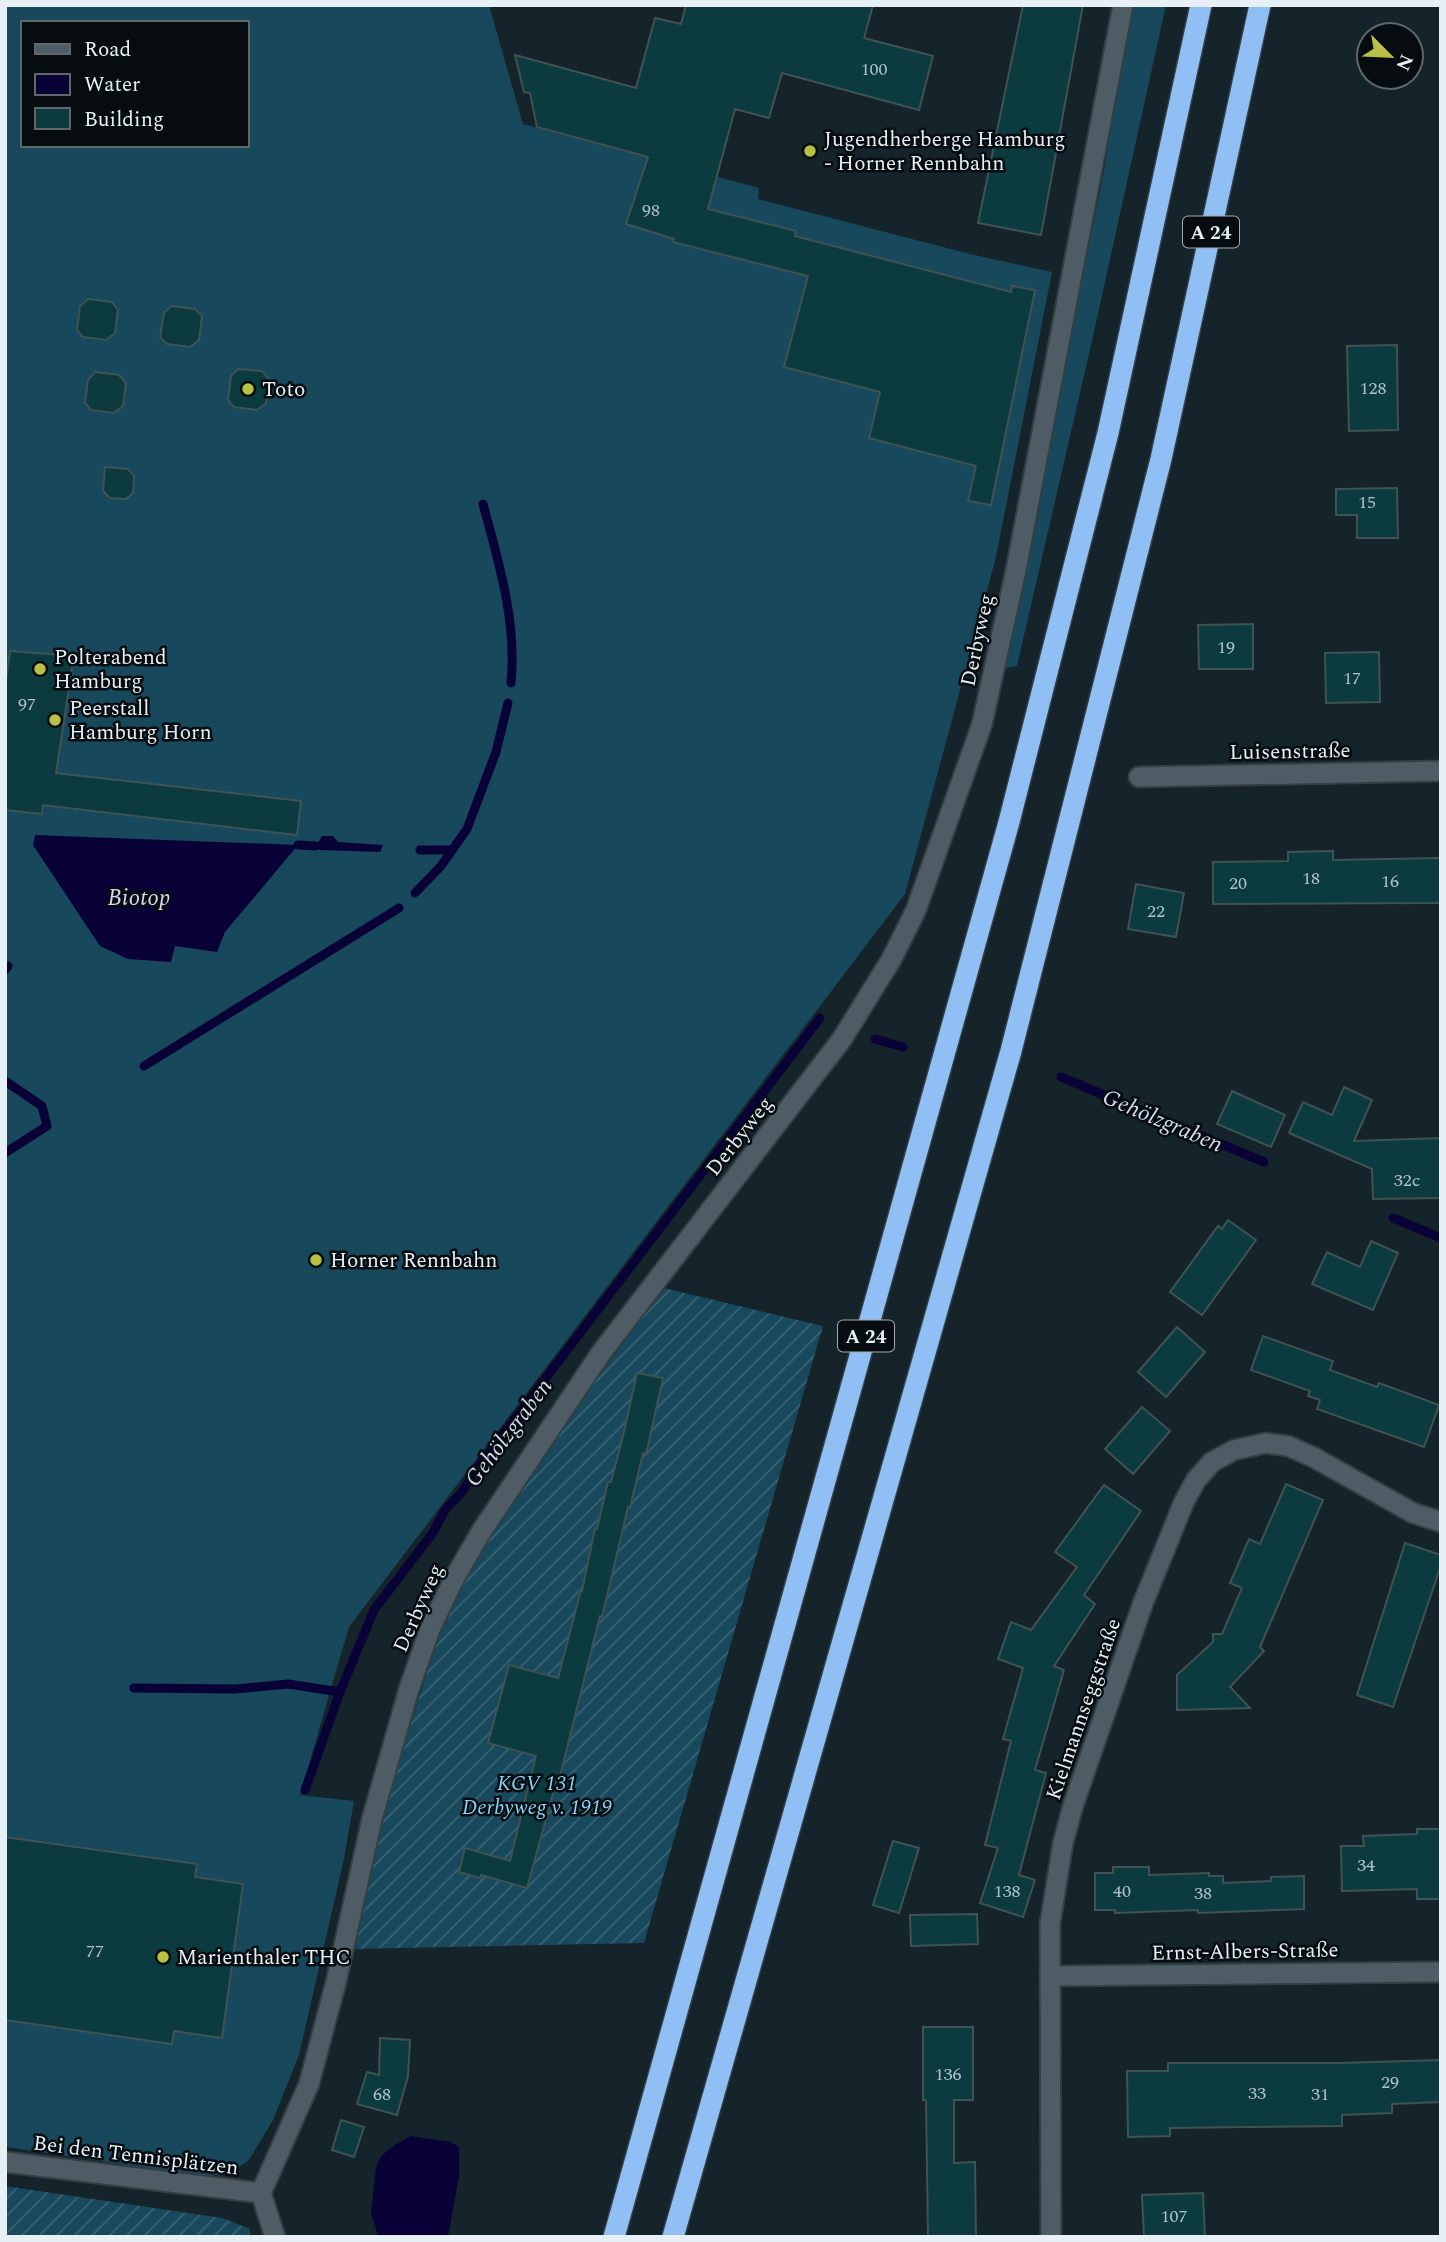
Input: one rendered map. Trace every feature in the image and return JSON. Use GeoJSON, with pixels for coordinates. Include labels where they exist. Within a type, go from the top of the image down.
{"type":"FeatureCollection","features":[{"type":"Feature","properties":{"kind":"highway","name":"A 24"},"geometry":{"type":"LineString","coordinates":[[614,2237],[1009,822],[1108,433],[1201,5]]}},
{"type":"Feature","properties":{"kind":"highway","name":"A 24"},"geometry":{"type":"LineString","coordinates":[[673,2237],[1012,1051],[1161,459],[1260,5]]}},
{"type":"Feature","properties":{"kind":"street","name":"Derbyweg"},"geometry":{"type":"LineString","coordinates":[[261,2193],[309,2084],[336,1982],[366,1847],[409,1689],[430,1629],[455,1577],[481,1532],[609,1343],[842,1039],[891,960],[916,910],[982,724],[1016,570],[1123,5]]}},
{"type":"Feature","properties":{"kind":"street","name":"Luisenstraße"},"geometry":{"type":"LineString","coordinates":[[1139,777],[1441,771]]}},
{"type":"Feature","properties":{"kind":"street","name":"Kielmannseggstraße"},"geometry":{"type":"LineString","coordinates":[[1051,2237],[1050,1923],[1063,1843],[1073,1806],[1143,1603],[1184,1502],[1196,1480],[1212,1462],[1234,1450],[1266,1443],[1288,1446],[1334,1468],[1413,1513],[1441,1522]]}},
{"type":"Feature","properties":{"kind":"street","name":"Ernst-Albers-Straße"},"geometry":{"type":"LineString","coordinates":[[1050,1976],[1441,1972]]}},
{"type":"Feature","properties":{"kind":"street","name":"Bei den Tennisplätzen"},"geometry":{"type":"LineString","coordinates":[[5,2162],[261,2193]]}},
{"type":"Feature","properties":{"kind":"street"},"geometry":{"type":"LineString","coordinates":[[261,2193],[275,2237]]}},
{"type":"Feature","properties":{"kind":"green space","name":"Horner Rennbahn"},"geometry":{"type":"Polygon","coordinates":[[[5,5],[489,5],[523,124],[759,188],[758,199],[970,254],[1052,272],[996,557],[905,894],[349,1627],[300,1795],[354,1801],[344,1859],[299,2055],[273,2120],[249,2160],[227,2175],[204,2176],[5,2147],[5,5]]]}},
{"type":"Feature","properties":{"kind":"green space"},"geometry":{"type":"Polygon","coordinates":[[[1129,5],[1166,5],[1017,666],[1004,668],[1104,171],[1129,5]]]}},
{"type":"Feature","properties":{"kind":"green space","name":"KGV 131 Derbyweg v. 1919"},"geometry":{"type":"Polygon","coordinates":[[[664,1288],[823,1326],[644,1943],[353,1949],[379,1824],[439,1634],[475,1559],[566,1420],[664,1288]]]}},
{"type":"Feature","properties":{"kind":"green space"},"geometry":{"type":"Polygon","coordinates":[[[5,2186],[222,2218],[250,2229],[250,2237],[5,2237],[5,2186]]]}},
{"type":"Feature","properties":{"kind":"water","name":"Biotop"},"geometry":{"type":"Polygon","coordinates":[[[35,835],[298,845],[225,932],[217,952],[175,946],[171,962],[128,959],[100,946],[33,845],[35,835]]]}},
{"type":"Feature","properties":{"kind":"water"},"geometry":{"type":"Polygon","coordinates":[[[322,836],[333,836],[338,842],[383,845],[380,852],[320,850],[316,846],[322,836]]]}},
{"type":"Feature","properties":{"kind":"water"},"geometry":{"type":"Polygon","coordinates":[[[411,2136],[450,2142],[459,2147],[459,2176],[448,2237],[378,2237],[371,2212],[376,2167],[381,2156],[411,2136]]]}},
{"type":"Feature","properties":{"kind":"building"},"geometry":{"type":"Polygon","coordinates":[[[686,5],[873,5],[864,38],[933,56],[919,110],[782,73],[769,118],[735,109],[708,209],[796,231],[795,236],[1011,292],[1012,286],[1035,290],[991,505],[968,501],[976,466],[869,438],[880,392],[784,367],[808,276],[673,242],[674,239],[626,224],[648,157],[537,127],[530,93],[524,92],[515,55],[636,88],[655,18],[681,24],[686,5]]]}},
{"type":"Feature","properties":{"kind":"building"},"geometry":{"type":"Polygon","coordinates":[[[1023,5],[1083,5],[1041,235],[978,223],[1023,5]]]}},
{"type":"Feature","properties":{"kind":"building"},"geometry":{"type":"Polygon","coordinates":[[[88,299],[112,302],[118,310],[115,333],[106,340],[83,337],[77,330],[80,306],[88,299]]]}},
{"type":"Feature","properties":{"kind":"building"},"geometry":{"type":"Polygon","coordinates":[[[171,306],[195,309],[202,316],[199,340],[190,347],[167,344],[160,337],[164,313],[171,306]]]}},
{"type":"Feature","properties":{"kind":"building"},"geometry":{"type":"Polygon","coordinates":[[[1397,345],[1398,430],[1349,431],[1347,346],[1397,345]]]}},
{"type":"Feature","properties":{"kind":"building","name":"Toto"},"geometry":{"type":"Polygon","coordinates":[[[238,369],[262,371],[269,379],[266,403],[257,410],[234,407],[228,400],[231,376],[238,369]]]}},
{"type":"Feature","properties":{"kind":"building"},"geometry":{"type":"Polygon","coordinates":[[[95,372],[119,375],[126,383],[123,406],[114,413],[91,410],[85,403],[88,380],[95,372]]]}},
{"type":"Feature","properties":{"kind":"building"},"geometry":{"type":"Polygon","coordinates":[[[105,467],[128,469],[134,476],[133,493],[126,499],[110,498],[103,491],[105,467]]]}},
{"type":"Feature","properties":{"kind":"building"},"geometry":{"type":"Polygon","coordinates":[[[1397,488],[1398,538],[1357,538],[1357,515],[1336,515],[1336,489],[1397,488]]]}},
{"type":"Feature","properties":{"kind":"building"},"geometry":{"type":"Polygon","coordinates":[[[1253,624],[1253,669],[1199,669],[1198,625],[1253,624]]]}},
{"type":"Feature","properties":{"kind":"building"},"geometry":{"type":"Polygon","coordinates":[[[10,651],[74,656],[56,773],[301,801],[297,835],[43,805],[42,814],[5,810],[5,688],[10,651]]]}},
{"type":"Feature","properties":{"kind":"building"},"geometry":{"type":"Polygon","coordinates":[[[1379,652],[1380,702],[1326,703],[1325,653],[1379,652]]]}},
{"type":"Feature","properties":{"kind":"building"},"geometry":{"type":"Polygon","coordinates":[[[1333,851],[1333,860],[1441,858],[1441,903],[1213,904],[1213,862],[1288,861],[1288,852],[1333,851]]]}},
{"type":"Feature","properties":{"kind":"building"},"geometry":{"type":"Polygon","coordinates":[[[1136,884],[1184,893],[1176,937],[1128,929],[1136,884]]]}},
{"type":"Feature","properties":{"kind":"building"},"geometry":{"type":"Polygon","coordinates":[[[1344,1087],[1372,1100],[1354,1141],[1441,1138],[1441,1198],[1373,1199],[1372,1169],[1289,1133],[1303,1102],[1332,1115],[1344,1087]]]}},
{"type":"Feature","properties":{"kind":"building"},"geometry":{"type":"Polygon","coordinates":[[[1232,1091],[1285,1115],[1271,1147],[1217,1124],[1232,1091]]]}},
{"type":"Feature","properties":{"kind":"building"},"geometry":{"type":"Polygon","coordinates":[[[1228,1220],[1256,1240],[1202,1315],[1170,1292],[1218,1226],[1222,1229],[1228,1220]]]}},
{"type":"Feature","properties":{"kind":"building"},"geometry":{"type":"Polygon","coordinates":[[[1371,1241],[1398,1253],[1373,1310],[1312,1284],[1327,1252],[1360,1267],[1371,1241]]]}},
{"type":"Feature","properties":{"kind":"building"},"geometry":{"type":"Polygon","coordinates":[[[1177,1327],[1205,1352],[1166,1397],[1138,1372],[1177,1327]]]}},
{"type":"Feature","properties":{"kind":"building"},"geometry":{"type":"Polygon","coordinates":[[[1263,1336],[1333,1361],[1330,1370],[1377,1387],[1379,1383],[1439,1405],[1424,1447],[1317,1409],[1320,1400],[1308,1396],[1310,1391],[1251,1370],[1263,1336]]]}},
{"type":"Feature","properties":{"kind":"building"},"geometry":{"type":"Polygon","coordinates":[[[637,1373],[663,1378],[646,1454],[643,1453],[630,1508],[628,1507],[559,1780],[557,1779],[527,1888],[481,1875],[480,1878],[459,1872],[465,1848],[510,1861],[536,1756],[488,1743],[509,1665],[558,1678],[582,1591],[595,1528],[597,1529],[625,1428],[637,1373]]]}},
{"type":"Feature","properties":{"kind":"building"},"geometry":{"type":"Polygon","coordinates":[[[1142,1407],[1170,1431],[1133,1474],[1105,1449],[1142,1407]]]}},
{"type":"Feature","properties":{"kind":"building"},"geometry":{"type":"Polygon","coordinates":[[[1286,1484],[1323,1500],[1260,1647],[1264,1651],[1230,1687],[1250,1708],[1177,1710],[1177,1675],[1213,1642],[1213,1634],[1222,1634],[1242,1588],[1230,1583],[1249,1539],[1260,1544],[1286,1484]]]}},
{"type":"Feature","properties":{"kind":"building"},"geometry":{"type":"Polygon","coordinates":[[[1104,1485],[1141,1511],[1084,1595],[1095,1604],[1054,1666],[1064,1670],[1035,1770],[1046,1773],[1019,1875],[1035,1880],[1023,1917],[980,1903],[998,1848],[985,1845],[1011,1741],[1003,1739],[1023,1668],[998,1659],[1011,1622],[1031,1630],[1077,1567],[1055,1552],[1104,1485]]]}},
{"type":"Feature","properties":{"kind":"building"},"geometry":{"type":"Polygon","coordinates":[[[1405,1543],[1441,1555],[1441,1565],[1393,1707],[1357,1695],[1405,1543]]]}},
{"type":"Feature","properties":{"kind":"building"},"geometry":{"type":"Polygon","coordinates":[[[1417,1829],[1441,1829],[1441,1899],[1417,1899],[1417,1889],[1342,1891],[1341,1846],[1364,1846],[1363,1836],[1417,1834],[1417,1829]]]}},
{"type":"Feature","properties":{"kind":"building"},"geometry":{"type":"Polygon","coordinates":[[[5,1837],[197,1864],[195,1877],[243,1884],[222,2038],[174,2031],[172,2044],[5,2020],[5,1837]]]}},
{"type":"Feature","properties":{"kind":"building"},"geometry":{"type":"Polygon","coordinates":[[[893,1841],[919,1848],[899,1913],[873,1905],[893,1841]]]}},
{"type":"Feature","properties":{"kind":"building"},"geometry":{"type":"Polygon","coordinates":[[[1113,1867],[1149,1867],[1149,1875],[1209,1873],[1209,1876],[1223,1876],[1223,1883],[1271,1881],[1271,1877],[1304,1876],[1304,1909],[1198,1913],[1198,1910],[1115,1913],[1115,1910],[1095,1910],[1095,1873],[1113,1873],[1113,1867]]]}},
{"type":"Feature","properties":{"kind":"building"},"geometry":{"type":"Polygon","coordinates":[[[977,1914],[978,1944],[911,1946],[910,1915],[977,1914]]]}},
{"type":"Feature","properties":{"kind":"building"},"geometry":{"type":"Polygon","coordinates":[[[923,2027],[973,2027],[973,2100],[954,2100],[954,2163],[975,2162],[976,2237],[928,2237],[923,2027]]]}},
{"type":"Feature","properties":{"kind":"building"},"geometry":{"type":"Polygon","coordinates":[[[380,2038],[410,2040],[408,2076],[397,2115],[357,2104],[367,2072],[379,2075],[380,2038]]]}},
{"type":"Feature","properties":{"kind":"building"},"geometry":{"type":"Polygon","coordinates":[[[1441,2060],[1441,2102],[1392,2104],[1392,2113],[1342,2115],[1342,2126],[1170,2128],[1170,2136],[1128,2137],[1127,2071],[1168,2071],[1168,2063],[1441,2060]]]}},
{"type":"Feature","properties":{"kind":"building"},"geometry":{"type":"Polygon","coordinates":[[[341,2120],[364,2127],[354,2157],[332,2150],[341,2120]]]}},
{"type":"Feature","properties":{"kind":"building"},"geometry":{"type":"Polygon","coordinates":[[[1203,2193],[1205,2237],[1144,2237],[1142,2195],[1203,2193]]]}},
{"type":"Feature","properties":{"kind":"waterway"},"geometry":{"type":"LineString","coordinates":[[483,504],[509,615],[511,683]]}},
{"type":"Feature","properties":{"kind":"waterway"},"geometry":{"type":"LineString","coordinates":[[415,893],[441,866],[467,829],[496,752],[508,703]]}},
{"type":"Feature","properties":{"kind":"waterway"},"geometry":{"type":"LineString","coordinates":[[298,845],[316,846]]}},
{"type":"Feature","properties":{"kind":"waterway"},"geometry":{"type":"LineString","coordinates":[[420,850],[452,850]]}},
{"type":"Feature","properties":{"kind":"waterway"},"geometry":{"type":"LineString","coordinates":[[144,1066],[399,908]]}},
{"type":"Feature","properties":{"kind":"waterway"},"geometry":{"type":"LineString","coordinates":[[5,970],[8,966]]}},
{"type":"Feature","properties":{"kind":"waterway","name":"Gehölzgraben"},"geometry":{"type":"LineString","coordinates":[[134,1688],[235,1689],[288,1684],[340,1692],[374,1610],[432,1534],[445,1510],[462,1492],[478,1467],[820,1018]]}},
{"type":"Feature","properties":{"kind":"waterway","name":"Gehölzgraben"},"geometry":{"type":"LineString","coordinates":[[875,1039],[903,1047]]}},
{"type":"Feature","properties":{"kind":"waterway","name":"Gehölzgraben"},"geometry":{"type":"LineString","coordinates":[[1061,1077],[1264,1162]]}},
{"type":"Feature","properties":{"kind":"waterway"},"geometry":{"type":"LineString","coordinates":[[5,1081],[42,1106],[47,1126],[5,1153]]}},
{"type":"Feature","properties":{"kind":"waterway","name":"Gehölzgraben"},"geometry":{"type":"LineString","coordinates":[[1393,1218],[1441,1238]]}},
{"type":"Feature","properties":{"kind":"waterway"},"geometry":{"type":"LineString","coordinates":[[305,1790],[340,1692]]}},
{"type":"Feature","properties":{"kind":"place","name":"Jugendherberge Hamburg - Horner Rennbahn"},"geometry":{"type":"Point","coordinates":[810,151]}},
{"type":"Feature","properties":{"kind":"place","name":"Toto"},"geometry":{"type":"Point","coordinates":[248,389]}},
{"type":"Feature","properties":{"kind":"place","name":"Polterabend Hamburg"},"geometry":{"type":"Point","coordinates":[40,669]}},
{"type":"Feature","properties":{"kind":"place","name":"Peerstall Hamburg Horn"},"geometry":{"type":"Point","coordinates":[55,720]}},
{"type":"Feature","properties":{"kind":"place","name":"Horner Rennbahn"},"geometry":{"type":"Point","coordinates":[316,1260]}},
{"type":"Feature","properties":{"kind":"place","name":"Marienthaler THC"},"geometry":{"type":"Point","coordinates":[163,1957]}}]}
